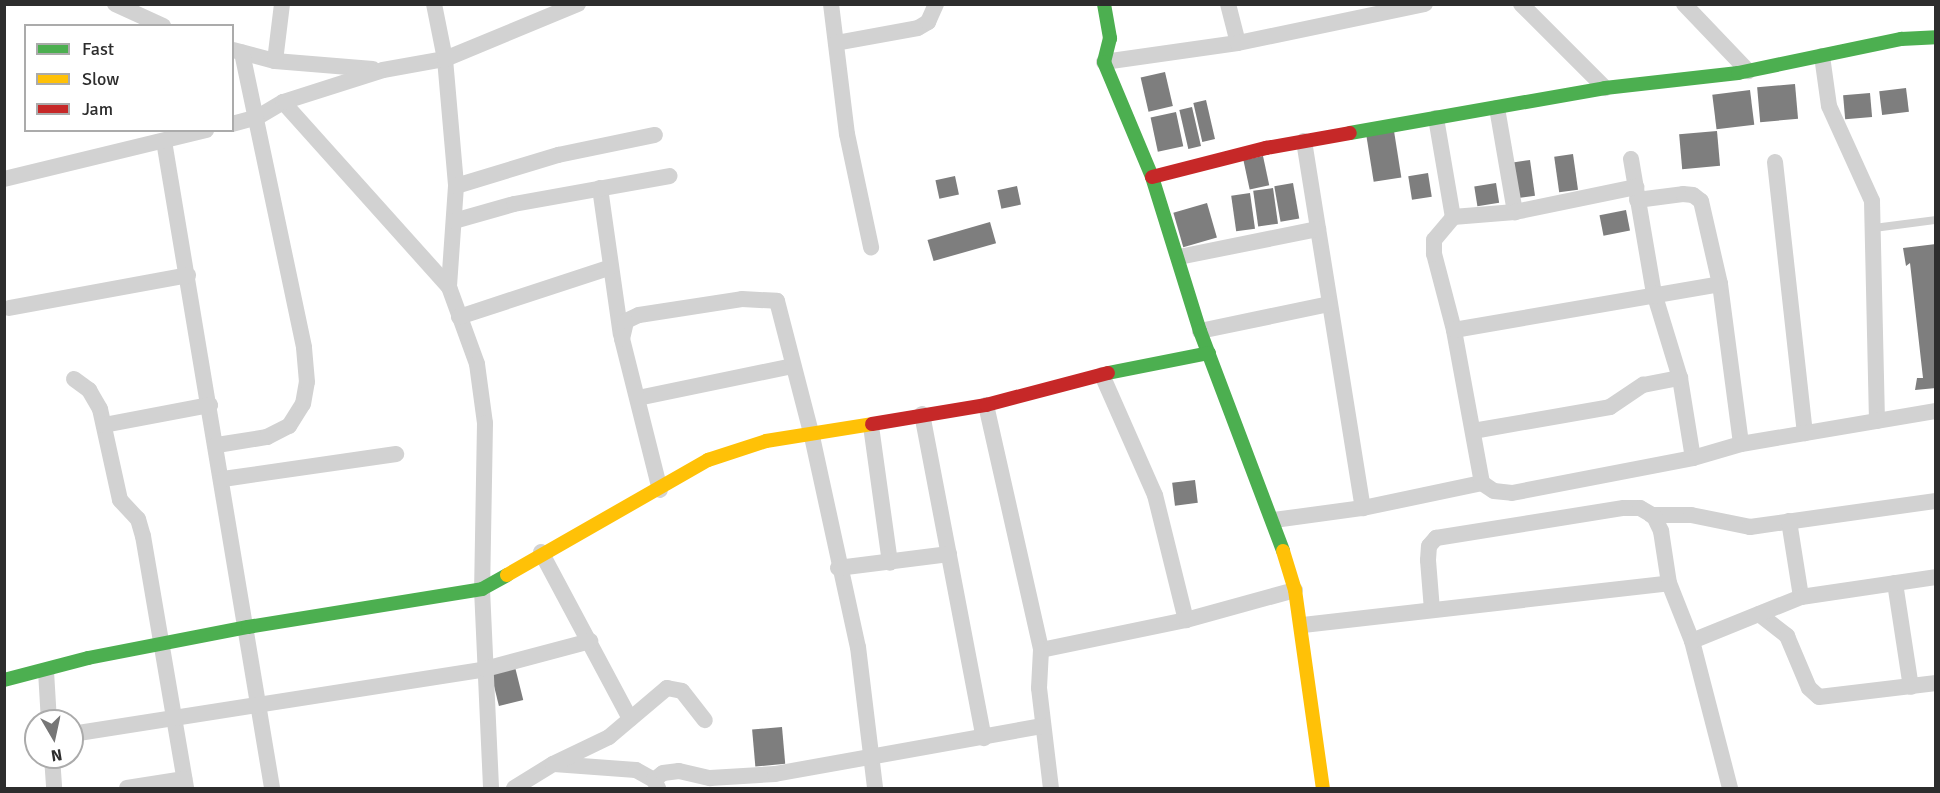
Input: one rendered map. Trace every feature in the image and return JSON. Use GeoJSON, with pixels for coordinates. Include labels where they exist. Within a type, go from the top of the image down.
{"type":"FeatureCollection","features":[{"type":"Feature","properties":{"kind":"street"},"geometry":{"type":"LineString","coordinates":[[115,4],[159,24]]}},
{"type":"Feature","properties":{"kind":"street"},"geometry":{"type":"LineString","coordinates":[[275,61],[282,4]]}},
{"type":"Feature","properties":{"kind":"street"},"geometry":{"type":"LineString","coordinates":[[434,4],[444,59],[456,186],[449,287],[477,363],[483,404],[482,589],[491,789]]}},
{"type":"Feature","properties":{"kind":"street"},"geometry":{"type":"LineString","coordinates":[[234,123],[258,117],[283,102],[383,70],[444,59],[578,4]]}},
{"type":"Feature","properties":{"kind":"street"},"geometry":{"type":"LineString","coordinates":[[831,4],[847,134],[871,247]]}},
{"type":"Feature","properties":{"kind":"street"},"geometry":{"type":"LineString","coordinates":[[836,44],[918,28],[928,22],[936,4]]}},
{"type":"Feature","properties":{"kind":"street"},"geometry":{"type":"LineString","coordinates":[[1104,4],[1110,38],[1104,62],[1152,177],[1179,257],[1200,331],[1274,520],[1295,590],[1303,625],[1323,789]]}},
{"type":"Feature","properties":{"kind":"street"},"geometry":{"type":"LineString","coordinates":[[1228,4],[1238,44]]}},
{"type":"Feature","properties":{"kind":"street"},"geometry":{"type":"LineString","coordinates":[[1104,62],[1238,44],[1425,4]]}},
{"type":"Feature","properties":{"kind":"street"},"geometry":{"type":"LineString","coordinates":[[1521,4],[1605,88]]}},
{"type":"Feature","properties":{"kind":"street"},"geometry":{"type":"LineString","coordinates":[[1684,4],[1748,71]]}},
{"type":"Feature","properties":{"kind":"street"},"geometry":{"type":"LineString","coordinates":[[1152,177],[1304,141],[1605,88],[1748,71],[1901,39],[1935,37]]}},
{"type":"Feature","properties":{"kind":"street"},"geometry":{"type":"LineString","coordinates":[[237,51],[275,61],[383,70]]}},
{"type":"Feature","properties":{"kind":"street"},"geometry":{"type":"LineString","coordinates":[[217,445],[267,437],[289,426],[303,404],[307,382],[304,347],[258,117],[237,51]]}},
{"type":"Feature","properties":{"kind":"street"},"geometry":{"type":"LineString","coordinates":[[1822,56],[1829,106],[1872,201],[1877,422]]}},
{"type":"Feature","properties":{"kind":"street"},"geometry":{"type":"LineString","coordinates":[[283,102],[449,287]]}},
{"type":"Feature","properties":{"kind":"street"},"geometry":{"type":"LineString","coordinates":[[1497,108],[1515,212]]}},
{"type":"Feature","properties":{"kind":"street"},"geometry":{"type":"LineString","coordinates":[[1436,118],[1453,218]]}},
{"type":"Feature","properties":{"kind":"street"},"geometry":{"type":"LineString","coordinates":[[4,179],[198,132]]}},
{"type":"Feature","properties":{"kind":"street"},"geometry":{"type":"LineString","coordinates":[[456,186],[558,154],[655,135]]}},
{"type":"Feature","properties":{"kind":"street"},"geometry":{"type":"LineString","coordinates":[[164,141],[261,704],[273,789]]}},
{"type":"Feature","properties":{"kind":"street"},"geometry":{"type":"LineString","coordinates":[[1304,141],[1362,508]]}},
{"type":"Feature","properties":{"kind":"street"},"geometry":{"type":"LineString","coordinates":[[1631,159],[1654,293],[1680,378],[1693,458]]}},
{"type":"Feature","properties":{"kind":"street"},"geometry":{"type":"LineString","coordinates":[[1775,162],[1804,433]]}},
{"type":"Feature","properties":{"kind":"street"},"geometry":{"type":"LineString","coordinates":[[454,221],[514,204],[670,176]]}},
{"type":"Feature","properties":{"kind":"street"},"geometry":{"type":"LineString","coordinates":[[600,188],[622,339],[660,490]]}},
{"type":"Feature","properties":{"kind":"street"},"geometry":{"type":"LineString","coordinates":[[1482,483],[1454,330],[1434,254],[1434,240],[1453,218],[1515,212],[1636,193],[1693,195],[1701,201],[1720,284],[1741,444]]}},
{"type":"Feature","properties":{"kind":"street"},"geometry":{"type":"LineString","coordinates":[[1179,257],[1318,229]]}},
{"type":"Feature","properties":{"kind":"street"},"geometry":{"type":"LineString","coordinates":[[459,317],[611,267]]}},
{"type":"Feature","properties":{"kind":"street"},"geometry":{"type":"LineString","coordinates":[[9,308],[188,275]]}},
{"type":"Feature","properties":{"kind":"street"},"geometry":{"type":"LineString","coordinates":[[1454,330],[1654,293],[1720,284]]}},
{"type":"Feature","properties":{"kind":"street"},"geometry":{"type":"LineString","coordinates":[[622,339],[626,321],[639,315],[766,298],[777,301],[782,313],[811,432],[838,568],[858,647],[875,789]]}},
{"type":"Feature","properties":{"kind":"street"},"geometry":{"type":"LineString","coordinates":[[1200,331],[1329,304]]}},
{"type":"Feature","properties":{"kind":"street"},"geometry":{"type":"LineString","coordinates":[[4,680],[46,671],[88,658],[248,627],[482,589],[542,552],[660,490],[708,460],[766,441],[811,432],[871,426],[922,414],[986,405],[1102,375],[1209,353]]}},
{"type":"Feature","properties":{"kind":"street"},"geometry":{"type":"LineString","coordinates":[[638,398],[794,366]]}},
{"type":"Feature","properties":{"kind":"street"},"geometry":{"type":"LineString","coordinates":[[1102,375],[1155,495],[1186,621]]}},
{"type":"Feature","properties":{"kind":"street"},"geometry":{"type":"LineString","coordinates":[[1473,431],[1610,407],[1643,385],[1680,378]]}},
{"type":"Feature","properties":{"kind":"street"},"geometry":{"type":"LineString","coordinates":[[74,379],[89,390],[104,425],[120,500],[138,519],[143,536],[159,646],[185,784],[127,789]]}},
{"type":"Feature","properties":{"kind":"street"},"geometry":{"type":"LineString","coordinates":[[104,425],[210,405]]}},
{"type":"Feature","properties":{"kind":"street"},"geometry":{"type":"LineString","coordinates":[[986,405],[1041,650],[1043,726],[1051,789]]}},
{"type":"Feature","properties":{"kind":"street"},"geometry":{"type":"LineString","coordinates":[[1274,520],[1362,508],[1482,483],[1494,491],[1512,493],[1693,458],[1741,444],[1935,411]]}},
{"type":"Feature","properties":{"kind":"street"},"geometry":{"type":"LineString","coordinates":[[922,414],[984,738]]}},
{"type":"Feature","properties":{"kind":"street"},"geometry":{"type":"LineString","coordinates":[[871,426],[890,563]]}},
{"type":"Feature","properties":{"kind":"street"},"geometry":{"type":"LineString","coordinates":[[223,479],[396,454]]}},
{"type":"Feature","properties":{"kind":"street"},"geometry":{"type":"LineString","coordinates":[[1651,515],[1691,515],[1750,527],[1935,501]]}},
{"type":"Feature","properties":{"kind":"street"},"geometry":{"type":"LineString","coordinates":[[1432,610],[1428,560],[1429,546],[1436,538],[1624,508],[1640,508],[1651,515],[1661,531],[1669,583],[1692,641],[1730,789]]}},
{"type":"Feature","properties":{"kind":"street"},"geometry":{"type":"LineString","coordinates":[[1789,520],[1801,597]]}},
{"type":"Feature","properties":{"kind":"street"},"geometry":{"type":"LineString","coordinates":[[542,552],[630,719]]}},
{"type":"Feature","properties":{"kind":"street"},"geometry":{"type":"LineString","coordinates":[[838,568],[949,554]]}},
{"type":"Feature","properties":{"kind":"street"},"geometry":{"type":"LineString","coordinates":[[1692,641],[1801,597],[1935,577]]}},
{"type":"Feature","properties":{"kind":"street"},"geometry":{"type":"LineString","coordinates":[[1303,625],[1669,583]]}},
{"type":"Feature","properties":{"kind":"street"},"geometry":{"type":"LineString","coordinates":[[1895,583],[1911,687]]}},
{"type":"Feature","properties":{"kind":"street"},"geometry":{"type":"LineString","coordinates":[[1041,650],[1186,621],[1295,590]]}},
{"type":"Feature","properties":{"kind":"street"},"geometry":{"type":"LineString","coordinates":[[1759,614],[1787,636],[1813,695],[1829,698],[1935,683]]}},
{"type":"Feature","properties":{"kind":"street"},"geometry":{"type":"LineString","coordinates":[[84,733],[485,669],[590,641]]}},
{"type":"Feature","properties":{"kind":"street"},"geometry":{"type":"LineString","coordinates":[[46,671],[49,709]]}},
{"type":"Feature","properties":{"kind":"street"},"geometry":{"type":"LineString","coordinates":[[516,788],[553,764],[609,737],[657,694],[676,687],[705,720]]}},
{"type":"Feature","properties":{"kind":"street"},"geometry":{"type":"LineString","coordinates":[[553,764],[636,770],[656,784],[663,773],[679,771],[710,778],[776,782],[872,759],[1043,726]]}},
{"type":"Feature","properties":{"kind":"street"},"geometry":{"type":"LineString","coordinates":[[53,769],[54,789]]}},
{"type":"Feature","properties":{"kind":"lane"},"geometry":{"type":"LineString","coordinates":[[1874,228],[1935,219]]}},
{"type":"Feature","properties":{"kind":"building"},"geometry":{"type":"Polygon","coordinates":[[[1165,72],[1173,106],[1149,112],[1141,78],[1165,72]]]}},
{"type":"Feature","properties":{"kind":"building"},"geometry":{"type":"Polygon","coordinates":[[[1795,84],[1798,119],[1760,122],[1757,87],[1795,84]]]}},
{"type":"Feature","properties":{"kind":"building"},"geometry":{"type":"Polygon","coordinates":[[[1906,88],[1909,112],[1882,115],[1879,91],[1906,88]]]}},
{"type":"Feature","properties":{"kind":"building"},"geometry":{"type":"Polygon","coordinates":[[[1750,90],[1754,125],[1717,129],[1712,95],[1750,90]]]}},
{"type":"Feature","properties":{"kind":"building"},"geometry":{"type":"Polygon","coordinates":[[[1870,93],[1872,117],[1845,119],[1843,95],[1870,93]]]}},
{"type":"Feature","properties":{"kind":"building"},"geometry":{"type":"Polygon","coordinates":[[[1206,100],[1215,139],[1202,142],[1193,103],[1206,100]]]}},
{"type":"Feature","properties":{"kind":"building"},"geometry":{"type":"Polygon","coordinates":[[[1192,107],[1201,146],[1188,149],[1179,110],[1192,107]]]}},
{"type":"Feature","properties":{"kind":"building"},"geometry":{"type":"Polygon","coordinates":[[[1176,112],[1183,146],[1158,152],[1151,117],[1176,112]]]}},
{"type":"Feature","properties":{"kind":"building"},"geometry":{"type":"Polygon","coordinates":[[[1394,131],[1401,177],[1374,182],[1366,135],[1394,131]]]}},
{"type":"Feature","properties":{"kind":"building"},"geometry":{"type":"Polygon","coordinates":[[[1717,131],[1720,166],[1682,169],[1679,134],[1717,131]]]}},
{"type":"Feature","properties":{"kind":"building"},"geometry":{"type":"Polygon","coordinates":[[[1573,154],[1578,190],[1559,192],[1554,157],[1573,154]]]}},
{"type":"Feature","properties":{"kind":"building"},"geometry":{"type":"Polygon","coordinates":[[[1263,156],[1269,185],[1250,190],[1243,160],[1263,156]]]}},
{"type":"Feature","properties":{"kind":"building"},"geometry":{"type":"Polygon","coordinates":[[[1530,160],[1535,196],[1516,198],[1511,163],[1530,160]]]}},
{"type":"Feature","properties":{"kind":"building"},"geometry":{"type":"Polygon","coordinates":[[[1428,173],[1432,197],[1412,200],[1408,176],[1428,173]]]}},
{"type":"Feature","properties":{"kind":"building"},"geometry":{"type":"Polygon","coordinates":[[[955,176],[959,195],[939,199],[935,180],[955,176]]]}},
{"type":"Feature","properties":{"kind":"building"},"geometry":{"type":"Polygon","coordinates":[[[1293,183],[1299,218],[1281,222],[1274,186],[1293,183]]]}},
{"type":"Feature","properties":{"kind":"building"},"geometry":{"type":"Polygon","coordinates":[[[1496,183],[1499,203],[1477,206],[1474,186],[1496,183]]]}},
{"type":"Feature","properties":{"kind":"building"},"geometry":{"type":"Polygon","coordinates":[[[1017,186],[1021,205],[1001,209],[997,190],[1017,186]]]}},
{"type":"Feature","properties":{"kind":"building"},"geometry":{"type":"Polygon","coordinates":[[[1273,188],[1278,224],[1258,226],[1253,191],[1273,188]]]}},
{"type":"Feature","properties":{"kind":"building"},"geometry":{"type":"Polygon","coordinates":[[[1250,193],[1255,229],[1236,231],[1231,196],[1250,193]]]}},
{"type":"Feature","properties":{"kind":"building"},"geometry":{"type":"Polygon","coordinates":[[[1207,203],[1217,238],[1183,247],[1173,213],[1207,203]]]}},
{"type":"Feature","properties":{"kind":"building"},"geometry":{"type":"Polygon","coordinates":[[[1626,210],[1630,231],[1604,236],[1599,215],[1626,210]]]}},
{"type":"Feature","properties":{"kind":"building"},"geometry":{"type":"Polygon","coordinates":[[[990,222],[996,243],[934,261],[928,240],[990,222]]]}},
{"type":"Feature","properties":{"kind":"building"},"geometry":{"type":"Polygon","coordinates":[[[1936,244],[1936,388],[1915,390],[1917,378],[1923,378],[1910,263],[1906,266],[1903,248],[1936,244]]]}},
{"type":"Feature","properties":{"kind":"building"},"geometry":{"type":"Polygon","coordinates":[[[1195,480],[1198,503],[1175,506],[1172,483],[1195,480]]]}},
{"type":"Feature","properties":{"kind":"building"},"geometry":{"type":"Polygon","coordinates":[[[515,667],[523,700],[499,706],[491,673],[515,667]]]}},
{"type":"Feature","properties":{"kind":"building"},"geometry":{"type":"Polygon","coordinates":[[[782,727],[785,764],[755,766],[752,730],[782,727]]]}},
{"type":"Feature","properties":{"kind":"traffic: fast"},"geometry":{"type":"LineString","coordinates":[[1104,4],[1110,38],[1104,62],[1152,177],[1200,331],[1283,551]]}},
{"type":"Feature","properties":{"kind":"traffic: fast"},"geometry":{"type":"LineString","coordinates":[[1350,133],[1605,88],[1738,73],[1901,39],[1936,37]]}},
{"type":"Feature","properties":{"kind":"traffic: fast"},"geometry":{"type":"LineString","coordinates":[[1108,373],[1209,353]]}},
{"type":"Feature","properties":{"kind":"traffic: fast"},"geometry":{"type":"LineString","coordinates":[[4,680],[88,658],[248,627],[482,589],[507,575]]}},
{"type":"Feature","properties":{"kind":"traffic: slow"},"geometry":{"type":"LineString","coordinates":[[507,575],[708,460],[766,441],[872,424]]}},
{"type":"Feature","properties":{"kind":"traffic: slow"},"geometry":{"type":"LineString","coordinates":[[1283,551],[1295,590],[1323,788]]}},
{"type":"Feature","properties":{"kind":"traffic: jam"},"geometry":{"type":"LineString","coordinates":[[1152,177],[1266,148],[1350,133]]}},
{"type":"Feature","properties":{"kind":"traffic: jam"},"geometry":{"type":"LineString","coordinates":[[872,424],[986,405],[1108,373]]}}]}
